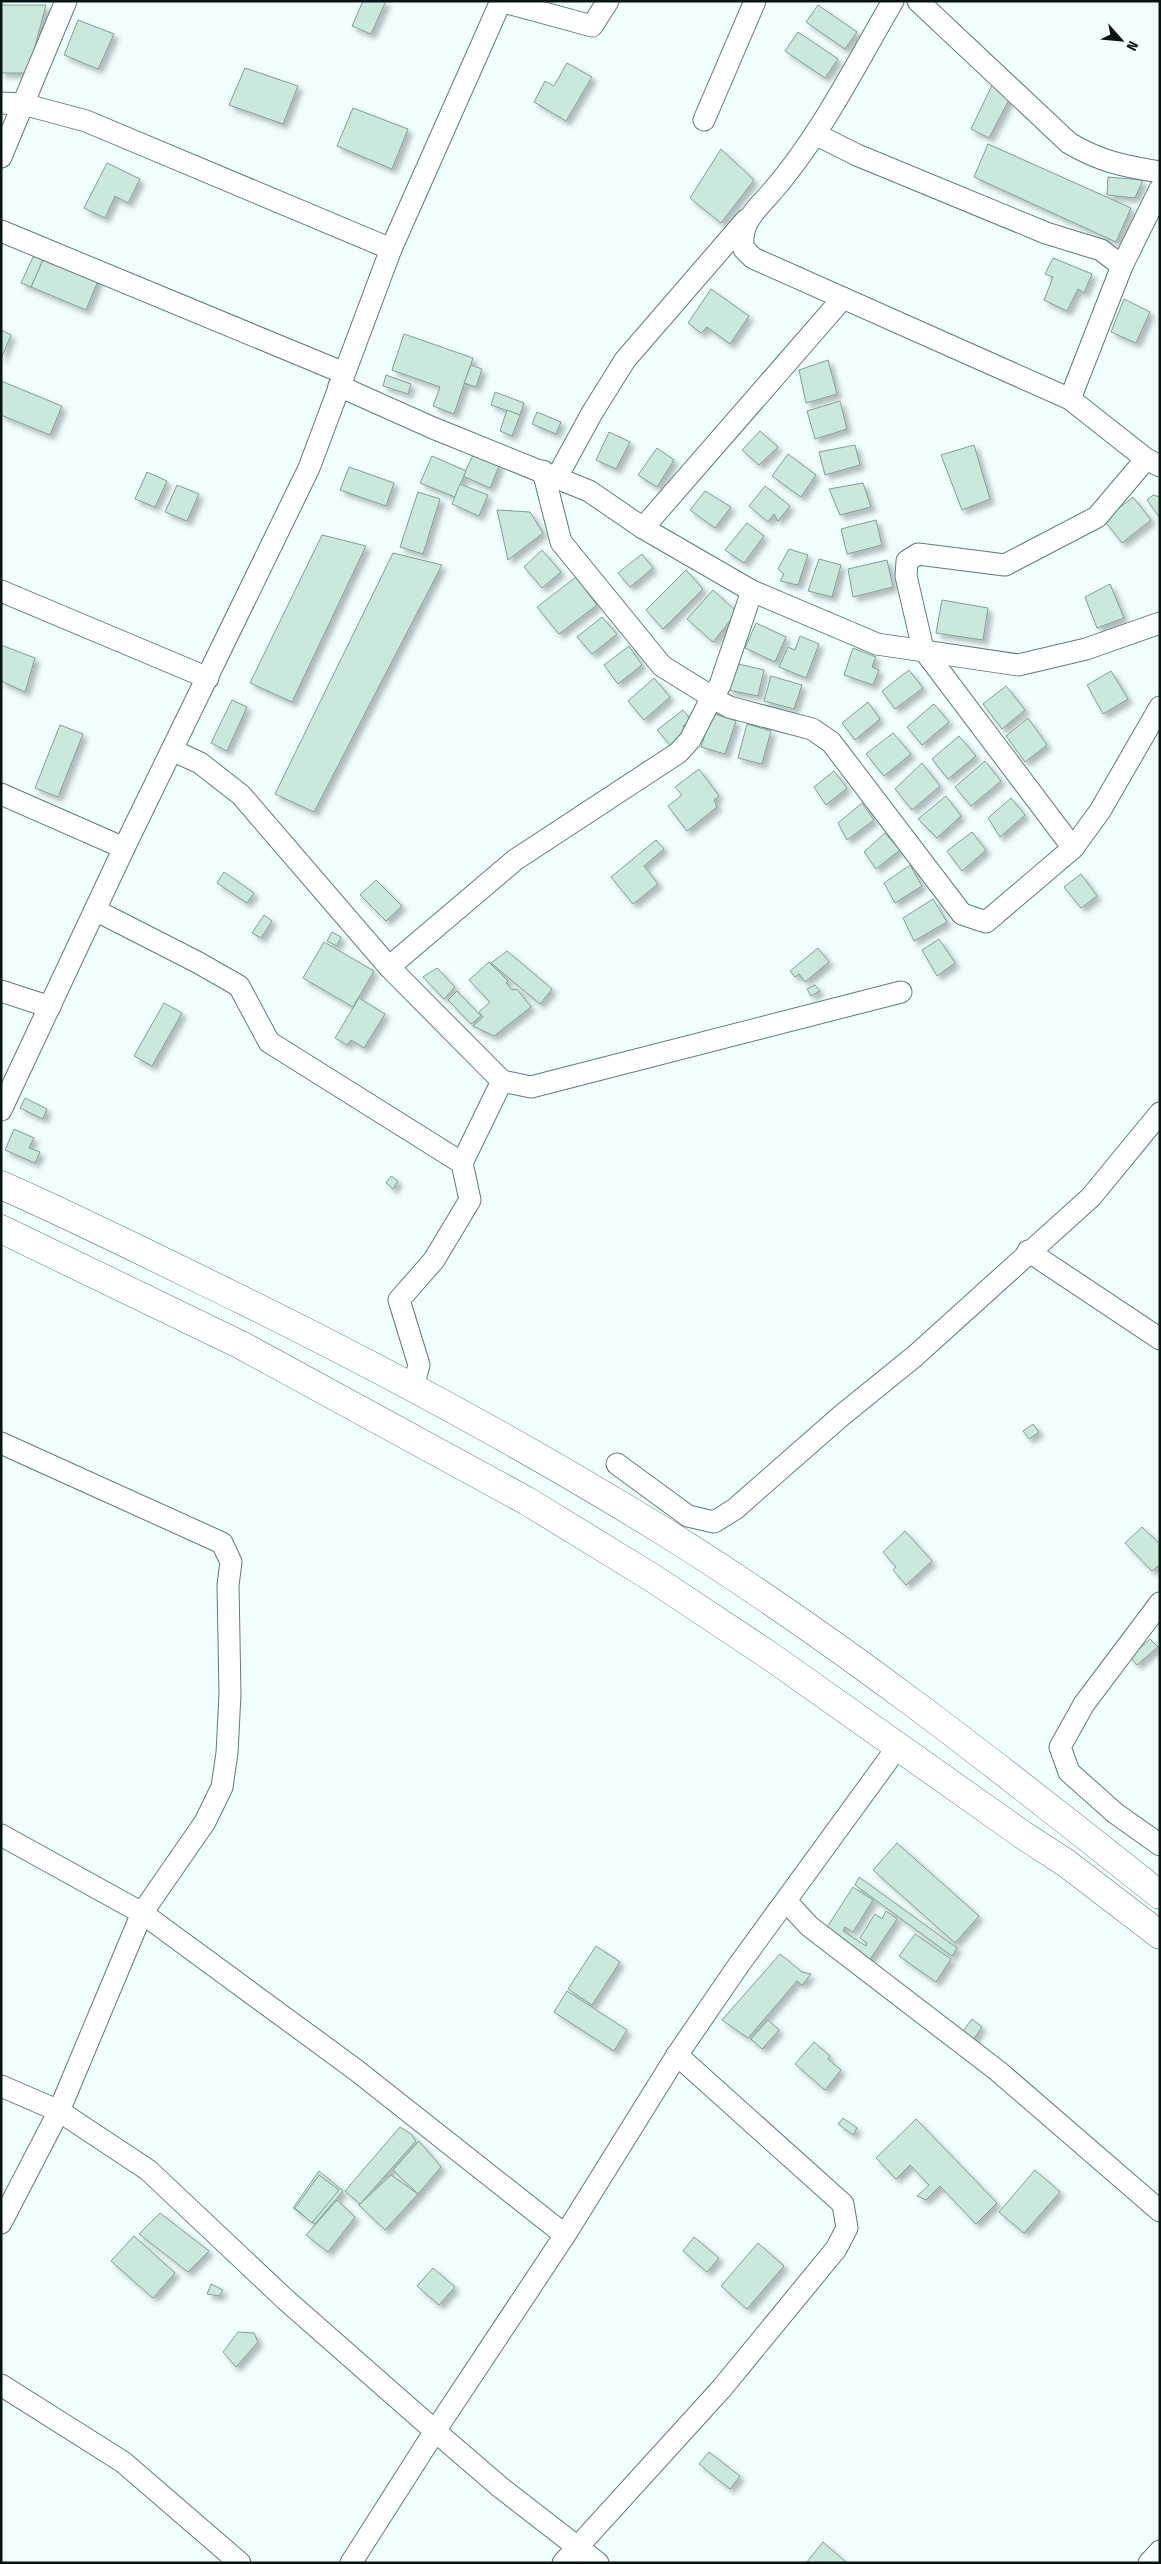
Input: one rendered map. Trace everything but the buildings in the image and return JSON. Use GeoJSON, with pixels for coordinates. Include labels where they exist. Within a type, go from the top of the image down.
{"type":"FeatureCollection","features":[{"type":"Feature","properties":{"kind":"main road"},"geometry":{"type":"LineString","coordinates":[[1,1185],[84,1222],[413,1387],[500,1434],[666,1533],[805,1626],[989,1759],[1160,1895]]}},
{"type":"Feature","properties":{"kind":"main road"},"geometry":{"type":"LineString","coordinates":[[1,1229],[241,1345],[527,1501],[651,1577],[899,1745],[1016,1830],[1066,1863],[1160,1935]]}},
{"type":"Feature","properties":{"kind":"street"},"geometry":{"type":"LineString","coordinates":[[1,158],[66,1]]}},
{"type":"Feature","properties":{"kind":"street"},"geometry":{"type":"LineString","coordinates":[[1,1110],[124,848],[309,468],[391,249],[500,1],[592,26],[608,1]]}},
{"type":"Feature","properties":{"kind":"street"},"geometry":{"type":"LineString","coordinates":[[704,120],[755,1]]}},
{"type":"Feature","properties":{"kind":"street"},"geometry":{"type":"LineString","coordinates":[[893,1],[815,134],[751,214],[625,360],[592,413],[550,474],[561,542],[662,666],[729,707],[812,729],[831,742],[962,914],[986,922],[1073,848],[1100,811],[1160,707]]}},
{"type":"Feature","properties":{"kind":"street"},"geometry":{"type":"LineString","coordinates":[[918,1],[1069,143],[1093,157],[1129,167],[1160,172]]}},
{"type":"Feature","properties":{"kind":"street"},"geometry":{"type":"LineString","coordinates":[[1,103],[23,104],[86,121],[391,249]]}},
{"type":"Feature","properties":{"kind":"street"},"geometry":{"type":"LineString","coordinates":[[815,134],[857,155],[1046,233],[1100,250],[1122,266]]}},
{"type":"Feature","properties":{"kind":"street"},"geometry":{"type":"LineString","coordinates":[[1070,399],[1122,266],[1160,190]]}},
{"type":"Feature","properties":{"kind":"street"},"geometry":{"type":"LineString","coordinates":[[751,214],[742,233],[742,242],[744,249],[754,258],[1070,399],[1153,462],[1097,517],[1005,565],[918,554],[907,561],[908,592],[923,649],[1073,848]]}},
{"type":"Feature","properties":{"kind":"street"},"geometry":{"type":"LineString","coordinates":[[1,231],[341,379],[433,428],[589,491],[643,528],[752,591],[877,644],[923,649],[1018,665],[1086,650],[1160,623]]}},
{"type":"Feature","properties":{"kind":"street"},"geometry":{"type":"LineString","coordinates":[[643,528],[843,298]]}},
{"type":"Feature","properties":{"kind":"street"},"geometry":{"type":"LineString","coordinates":[[1,591],[208,678]]}},
{"type":"Feature","properties":{"kind":"street"},"geometry":{"type":"LineString","coordinates":[[389,967],[515,860],[678,753],[690,740],[712,697],[720,686],[752,591]]}},
{"type":"Feature","properties":{"kind":"street"},"geometry":{"type":"LineString","coordinates":[[172,750],[200,763],[241,795],[389,967],[502,1081],[531,1087],[901,992]]}},
{"type":"Feature","properties":{"kind":"street"},"geometry":{"type":"LineString","coordinates":[[1,794],[124,848]]}},
{"type":"Feature","properties":{"kind":"street"},"geometry":{"type":"LineString","coordinates":[[95,910],[197,962],[239,986],[269,1042],[462,1163]]}},
{"type":"Feature","properties":{"kind":"street"},"geometry":{"type":"LineString","coordinates":[[1,991],[50,1007]]}},
{"type":"Feature","properties":{"kind":"street"},"geometry":{"type":"LineString","coordinates":[[413,1387],[419,1364],[399,1300],[434,1260],[470,1200],[462,1163],[502,1081]]}},
{"type":"Feature","properties":{"kind":"street"},"geometry":{"type":"LineString","coordinates":[[617,1464],[688,1516],[714,1522],[735,1509],[841,1416],[915,1356],[1091,1197],[1160,1113]]}},
{"type":"Feature","properties":{"kind":"street"},"geometry":{"type":"LineString","coordinates":[[1028,1252],[1160,1339]]}},
{"type":"Feature","properties":{"kind":"street"},"geometry":{"type":"LineString","coordinates":[[1,1443],[222,1543],[231,1562],[228,1585],[230,1694],[227,1753],[222,1787],[205,1822],[142,1913],[60,2111],[1,2224]]}},
{"type":"Feature","properties":{"kind":"street"},"geometry":{"type":"LineString","coordinates":[[1160,1603],[1084,1704],[1060,1747],[1069,1772],[1115,1812],[1160,1845]]}},
{"type":"Feature","properties":{"kind":"street"},"geometry":{"type":"LineString","coordinates":[[351,2563],[564,2235],[677,2055],[899,1745]]}},
{"type":"Feature","properties":{"kind":"street"},"geometry":{"type":"LineString","coordinates":[[1,1835],[142,1913],[356,2070],[564,2235]]}},
{"type":"Feature","properties":{"kind":"street"},"geometry":{"type":"LineString","coordinates":[[786,1901],[809,1926],[998,2071],[1160,2211]]}},
{"type":"Feature","properties":{"kind":"street"},"geometry":{"type":"LineString","coordinates":[[563,2563],[722,2388],[836,2249],[847,2228],[843,2204],[677,2055]]}},
{"type":"Feature","properties":{"kind":"street"},"geometry":{"type":"LineString","coordinates":[[1,2086],[60,2111],[148,2170],[286,2300],[435,2431],[500,2487],[579,2546],[598,2563]]}},
{"type":"Feature","properties":{"kind":"street"},"geometry":{"type":"LineString","coordinates":[[1,2385],[122,2462],[240,2563]]}},
{"type":"Feature","properties":{"kind":"street"},"geometry":{"type":"LineString","coordinates":[[1149,2563],[1160,2551]]}}]}
